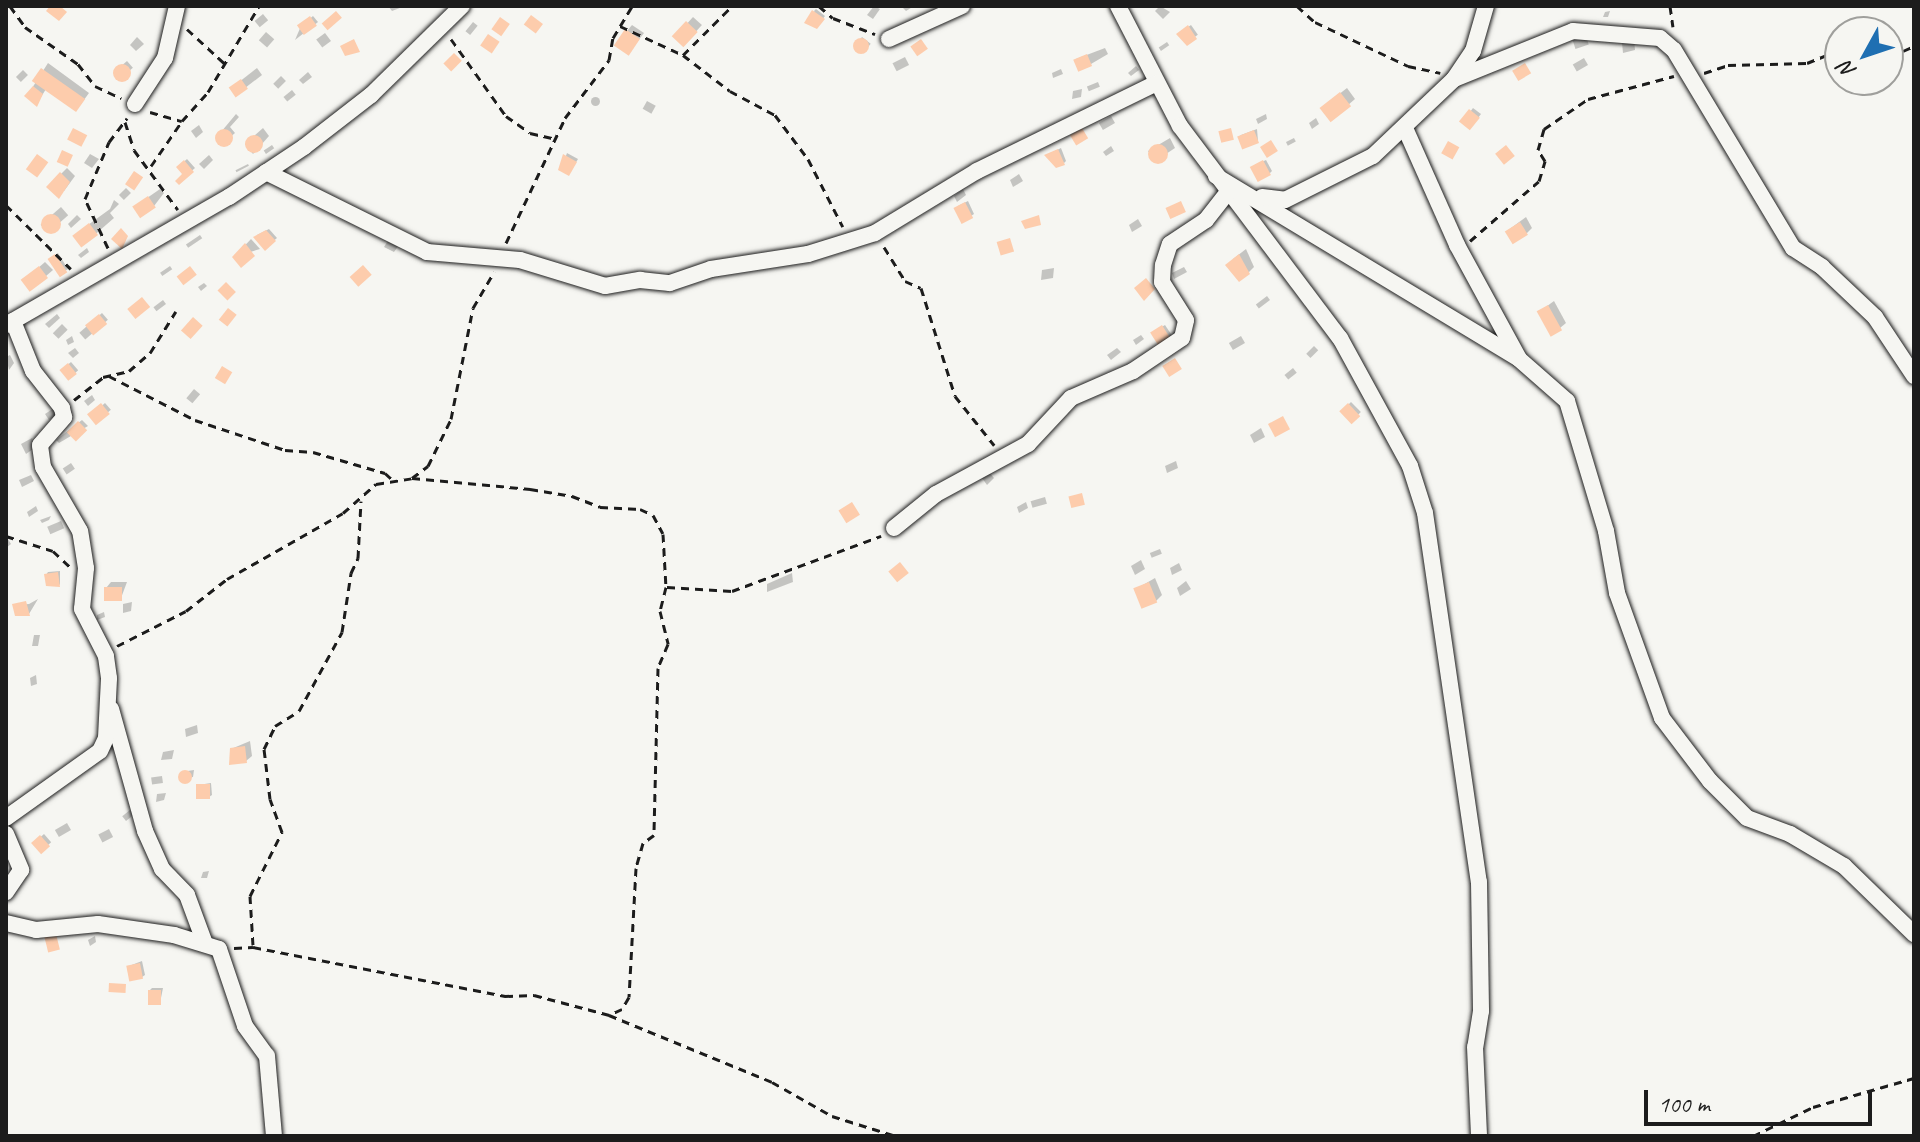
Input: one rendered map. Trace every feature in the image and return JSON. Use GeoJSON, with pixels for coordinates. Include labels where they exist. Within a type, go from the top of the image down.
{"type":"FeatureCollection","features":[{"type":"Feature","properties":{"kind":"street"},"geometry":{"type":"LineString","coordinates":[[6,818],[100,751],[106,738],[108,700],[106,656],[86,624],[83,584],[86,554],[80,531],[43,467],[40,445],[64,417],[54,395],[29,364],[9,323],[266,172],[371,95],[462,6]]}},
{"type":"Feature","properties":{"kind":"street"},"geometry":{"type":"LineString","coordinates":[[889,39],[962,6]]}},
{"type":"Feature","properties":{"kind":"street"},"geometry":{"type":"LineString","coordinates":[[1118,6],[1157,83],[1211,173],[1340,338],[1392,425],[1425,513],[1479,882],[1481,1011],[1475,1047],[1479,1136]]}},
{"type":"Feature","properties":{"kind":"street"},"geometry":{"type":"LineString","coordinates":[[1252,195],[1285,200],[1320,187],[1373,156],[1454,79],[1473,51],[1486,6]]}},
{"type":"Feature","properties":{"kind":"street"},"geometry":{"type":"LineString","coordinates":[[135,104],[165,58],[177,13]]}},
{"type":"Feature","properties":{"kind":"street"},"geometry":{"type":"LineString","coordinates":[[1454,79],[1573,31],[1660,38],[1674,50],[1793,248],[1866,307],[1914,376]]}},
{"type":"Feature","properties":{"kind":"street"},"geometry":{"type":"LineString","coordinates":[[266,172],[427,252],[476,260],[502,258],[587,283],[670,283],[711,269],[808,254],[875,233],[977,171],[1157,83]]}},
{"type":"Feature","properties":{"kind":"street"},"geometry":{"type":"LineString","coordinates":[[1405,128],[1457,245],[1519,359]]}},
{"type":"Feature","properties":{"kind":"street"},"geometry":{"type":"LineString","coordinates":[[1211,173],[1519,359],[1567,401],[1606,531],[1617,593],[1662,718],[1710,781],[1747,818],[1790,834],[1844,866],[1914,934]]}},
{"type":"Feature","properties":{"kind":"street"},"geometry":{"type":"LineString","coordinates":[[894,528],[936,494],[1028,444],[1071,398],[1133,371],[1182,338],[1186,320],[1162,282],[1163,265],[1170,244],[1206,220],[1227,193]]}},
{"type":"Feature","properties":{"kind":"street"},"geometry":{"type":"LineString","coordinates":[[108,700],[145,831],[162,869],[187,895],[245,1026],[267,1056],[274,1136]]}},
{"type":"Feature","properties":{"kind":"street"},"geometry":{"type":"LineString","coordinates":[[6,834],[21,870],[6,892]]}},
{"type":"Feature","properties":{"kind":"street"},"geometry":{"type":"LineString","coordinates":[[6,923],[36,930],[98,924],[211,945]]}},
{"type":"Feature","properties":{"kind":"path"},"geometry":{"type":"LineString","coordinates":[[10,6],[25,27],[78,64],[95,86],[182,121]]}},
{"type":"Feature","properties":{"kind":"path"},"geometry":{"type":"LineString","coordinates":[[151,166],[225,64],[259,6]]}},
{"type":"Feature","properties":{"kind":"path"},"geometry":{"type":"LineString","coordinates":[[412,478],[442,448],[473,308],[502,258],[510,228],[565,118],[609,60],[620,26],[632,6]]}},
{"type":"Feature","properties":{"kind":"path"},"geometry":{"type":"LineString","coordinates":[[683,55],[732,6]]}},
{"type":"Feature","properties":{"kind":"path"},"geometry":{"type":"LineString","coordinates":[[819,6],[833,18],[889,39]]}},
{"type":"Feature","properties":{"kind":"path"},"geometry":{"type":"LineString","coordinates":[[1297,6],[1315,22],[1408,66],[1454,79]]}},
{"type":"Feature","properties":{"kind":"path"},"geometry":{"type":"LineString","coordinates":[[177,13],[225,64]]}},
{"type":"Feature","properties":{"kind":"path"},"geometry":{"type":"LineString","coordinates":[[620,26],[683,55],[730,91],[755,101],[792,133],[854,241]]}},
{"type":"Feature","properties":{"kind":"path"},"geometry":{"type":"LineString","coordinates":[[441,27],[506,116],[530,133],[556,139]]}},
{"type":"Feature","properties":{"kind":"path"},"geometry":{"type":"LineString","coordinates":[[1457,245],[1473,240],[1539,181],[1544,129],[1588,99],[1674,76],[1689,78],[1728,65],[1807,63],[1824,56]]}},
{"type":"Feature","properties":{"kind":"path"},"geometry":{"type":"LineString","coordinates":[[113,263],[85,199],[109,142],[135,104]]}},
{"type":"Feature","properties":{"kind":"path"},"geometry":{"type":"LineString","coordinates":[[125,122],[134,150],[151,166],[184,222]]}},
{"type":"Feature","properties":{"kind":"path"},"geometry":{"type":"LineString","coordinates":[[6,205],[33,237],[58,252],[81,282]]}},
{"type":"Feature","properties":{"kind":"path"},"geometry":{"type":"LineString","coordinates":[[875,233],[905,281],[921,288],[939,359],[962,410],[1004,458]]}},
{"type":"Feature","properties":{"kind":"path"},"geometry":{"type":"LineString","coordinates":[[64,417],[71,403],[109,376],[129,371],[150,353],[176,311]]}},
{"type":"Feature","properties":{"kind":"path"},"geometry":{"type":"LineString","coordinates":[[109,376],[195,420],[285,450],[313,452],[385,473],[394,481]]}},
{"type":"Feature","properties":{"kind":"path"},"geometry":{"type":"LineString","coordinates":[[106,656],[361,501],[376,484],[412,478],[530,489],[572,496],[600,507],[647,511],[666,544],[666,587],[660,611],[668,644],[658,668],[654,835],[643,843],[636,868],[629,997],[622,1009],[609,1015]]}},
{"type":"Feature","properties":{"kind":"path"},"geometry":{"type":"LineString","coordinates":[[253,947],[250,896],[282,832],[270,799],[264,749],[275,726],[299,711],[342,632],[351,573],[358,558],[361,501]]}},
{"type":"Feature","properties":{"kind":"path"},"geometry":{"type":"LineString","coordinates":[[666,587],[732,591],[894,528]]}},
{"type":"Feature","properties":{"kind":"path"},"geometry":{"type":"LineString","coordinates":[[6,536],[53,551],[83,584]]}},
{"type":"Feature","properties":{"kind":"path"},"geometry":{"type":"LineString","coordinates":[[211,945],[253,947],[505,996],[534,995],[609,1015],[772,1082],[832,1116],[896,1136]]}},
{"type":"Feature","properties":{"kind":"path"},"geometry":{"type":"LineString","coordinates":[[1753,1136],[1813,1107],[1914,1078]]}},
{"type":"Feature","properties":{"kind":"building"},"geometry":{"type":"Polygon","coordinates":[[[50,6],[60,6],[67,12],[59,21],[46,11],[50,6]]]}},
{"type":"Feature","properties":{"kind":"building"},"geometry":{"type":"Polygon","coordinates":[[[812,10],[825,19],[817,29],[804,23],[812,10]]]}},
{"type":"Feature","properties":{"kind":"building"},"geometry":{"type":"Polygon","coordinates":[[[336,11],[342,18],[328,30],[322,23],[336,11]]]}},
{"type":"Feature","properties":{"kind":"building"},"geometry":{"type":"Polygon","coordinates":[[[531,15],[543,24],[536,34],[524,25],[531,15]]]}},
{"type":"Feature","properties":{"kind":"building"},"geometry":{"type":"Polygon","coordinates":[[[310,16],[317,26],[304,35],[297,25],[310,16]]]}},
{"type":"Feature","properties":{"kind":"building"},"geometry":{"type":"Polygon","coordinates":[[[500,17],[510,24],[501,36],[491,29],[500,17]]]}},
{"type":"Feature","properties":{"kind":"building"},"geometry":{"type":"Polygon","coordinates":[[[686,21],[698,32],[683,47],[672,36],[686,21]]]}},
{"type":"Feature","properties":{"kind":"building"},"geometry":{"type":"Polygon","coordinates":[[[1188,25],[1197,39],[1187,46],[1176,34],[1188,25]]]}},
{"type":"Feature","properties":{"kind":"building"},"geometry":{"type":"Polygon","coordinates":[[[625,29],[640,39],[629,56],[614,46],[625,29]]]}},
{"type":"Feature","properties":{"kind":"building"},"geometry":{"type":"Polygon","coordinates":[[[488,34],[500,42],[492,53],[480,46],[488,34]]]}},
{"type":"Feature","properties":{"kind":"building"},"geometry":{"type":"Polygon","coordinates":[[[861,38],[867,40],[867,52],[861,54],[855,52],[853,46],[855,40],[861,38]]]}},
{"type":"Feature","properties":{"kind":"building"},"geometry":{"type":"Polygon","coordinates":[[[354,39],[360,52],[345,56],[340,46],[354,39]]]}},
{"type":"Feature","properties":{"kind":"building"},"geometry":{"type":"Polygon","coordinates":[[[921,39],[928,49],[917,56],[910,46],[921,39]]]}},
{"type":"Feature","properties":{"kind":"building"},"geometry":{"type":"Polygon","coordinates":[[[454,53],[462,61],[451,71],[443,64],[454,53]]]}},
{"type":"Feature","properties":{"kind":"building"},"geometry":{"type":"Polygon","coordinates":[[[1087,54],[1092,66],[1078,72],[1073,60],[1087,54]]]}},
{"type":"Feature","properties":{"kind":"building"},"geometry":{"type":"Polygon","coordinates":[[[1525,63],[1531,73],[1518,81],[1512,71],[1525,63]]]}},
{"type":"Feature","properties":{"kind":"building"},"geometry":{"type":"Polygon","coordinates":[[[122,64],[131,73],[122,82],[113,73],[122,64]]]}},
{"type":"Feature","properties":{"kind":"building"},"geometry":{"type":"Polygon","coordinates":[[[41,68],[85,99],[76,112],[32,81],[41,68]]]}},
{"type":"Feature","properties":{"kind":"building"},"geometry":{"type":"Polygon","coordinates":[[[241,79],[248,89],[236,97],[229,88],[241,79]]]}},
{"type":"Feature","properties":{"kind":"building"},"geometry":{"type":"Polygon","coordinates":[[[33,86],[43,94],[37,107],[24,96],[33,86]]]}},
{"type":"Feature","properties":{"kind":"building"},"geometry":{"type":"Polygon","coordinates":[[[1340,92],[1351,106],[1331,122],[1320,108],[1340,92]]]}},
{"type":"Feature","properties":{"kind":"building"},"geometry":{"type":"Polygon","coordinates":[[[1469,109],[1480,118],[1470,130],[1459,121],[1469,109]]]}},
{"type":"Feature","properties":{"kind":"building"},"geometry":{"type":"Polygon","coordinates":[[[73,128],[87,135],[81,147],[67,140],[73,128]]]}},
{"type":"Feature","properties":{"kind":"building"},"geometry":{"type":"Polygon","coordinates":[[[1082,128],[1088,138],[1076,145],[1070,135],[1082,128]]]}},
{"type":"Feature","properties":{"kind":"building"},"geometry":{"type":"Polygon","coordinates":[[[1231,128],[1234,140],[1221,143],[1218,131],[1231,128]]]}},
{"type":"Feature","properties":{"kind":"building"},"geometry":{"type":"Polygon","coordinates":[[[224,129],[233,138],[224,147],[215,138],[224,129]]]}},
{"type":"Feature","properties":{"kind":"building"},"geometry":{"type":"Polygon","coordinates":[[[1254,130],[1259,143],[1242,150],[1237,136],[1254,130]]]}},
{"type":"Feature","properties":{"kind":"building"},"geometry":{"type":"Polygon","coordinates":[[[250,135],[258,135],[263,144],[261,151],[250,153],[245,148],[245,140],[250,135]]]}},
{"type":"Feature","properties":{"kind":"building"},"geometry":{"type":"Polygon","coordinates":[[[1271,140],[1278,151],[1267,158],[1260,147],[1271,140]]]}},
{"type":"Feature","properties":{"kind":"building"},"geometry":{"type":"Polygon","coordinates":[[[1448,141],[1459,147],[1453,160],[1441,153],[1448,141]]]}},
{"type":"Feature","properties":{"kind":"building"},"geometry":{"type":"Polygon","coordinates":[[[1158,144],[1165,147],[1168,154],[1165,161],[1158,164],[1151,161],[1148,154],[1151,147],[1158,144]]]}},
{"type":"Feature","properties":{"kind":"building"},"geometry":{"type":"Polygon","coordinates":[[[1506,145],[1515,156],[1504,165],[1495,154],[1506,145]]]}},
{"type":"Feature","properties":{"kind":"building"},"geometry":{"type":"Polygon","coordinates":[[[1058,149],[1065,165],[1056,168],[1044,155],[1058,149]]]}},
{"type":"Feature","properties":{"kind":"building"},"geometry":{"type":"Polygon","coordinates":[[[62,150],[73,155],[68,167],[57,162],[62,150]]]}},
{"type":"Feature","properties":{"kind":"building"},"geometry":{"type":"Polygon","coordinates":[[[37,154],[48,162],[37,178],[26,169],[37,154]]]}},
{"type":"Feature","properties":{"kind":"building"},"geometry":{"type":"Polygon","coordinates":[[[563,154],[577,162],[569,176],[558,170],[563,154]]]}},
{"type":"Feature","properties":{"kind":"building"},"geometry":{"type":"Polygon","coordinates":[[[184,160],[194,172],[179,185],[175,181],[182,174],[176,167],[184,160]]]}},
{"type":"Feature","properties":{"kind":"building"},"geometry":{"type":"Polygon","coordinates":[[[1263,160],[1271,175],[1258,182],[1250,167],[1263,160]]]}},
{"type":"Feature","properties":{"kind":"building"},"geometry":{"type":"Polygon","coordinates":[[[134,171],[143,177],[134,190],[125,184],[134,171]]]}},
{"type":"Feature","properties":{"kind":"building"},"geometry":{"type":"Polygon","coordinates":[[[60,172],[70,182],[59,199],[46,187],[60,172]]]}},
{"type":"Feature","properties":{"kind":"building"},"geometry":{"type":"Polygon","coordinates":[[[148,196],[156,208],[140,218],[132,207],[148,196]]]}},
{"type":"Feature","properties":{"kind":"building"},"geometry":{"type":"Polygon","coordinates":[[[1181,201],[1186,212],[1170,219],[1165,208],[1181,201]]]}},
{"type":"Feature","properties":{"kind":"building"},"geometry":{"type":"Polygon","coordinates":[[[965,202],[973,218],[962,224],[953,208],[965,202]]]}},
{"type":"Feature","properties":{"kind":"building"},"geometry":{"type":"Polygon","coordinates":[[[51,214],[58,217],[61,224],[58,231],[51,234],[44,231],[41,224],[44,217],[51,214]]]}},
{"type":"Feature","properties":{"kind":"building"},"geometry":{"type":"Polygon","coordinates":[[[1039,215],[1041,225],[1025,229],[1021,221],[1039,215]]]}},
{"type":"Feature","properties":{"kind":"building"},"geometry":{"type":"Polygon","coordinates":[[[1520,222],[1528,235],[1513,244],[1505,232],[1520,222]]]}},
{"type":"Feature","properties":{"kind":"building"},"geometry":{"type":"Polygon","coordinates":[[[89,223],[98,235],[81,248],[72,236],[89,223]]]}},
{"type":"Feature","properties":{"kind":"building"},"geometry":{"type":"Polygon","coordinates":[[[121,228],[128,236],[122,249],[111,239],[121,228]]]}},
{"type":"Feature","properties":{"kind":"building"},"geometry":{"type":"Polygon","coordinates":[[[266,230],[276,241],[265,251],[253,237],[266,230]]]}},
{"type":"Feature","properties":{"kind":"building"},"geometry":{"type":"Polygon","coordinates":[[[1010,238],[1014,251],[1001,255],[997,242],[1010,238]]]}},
{"type":"Feature","properties":{"kind":"building"},"geometry":{"type":"Polygon","coordinates":[[[245,243],[255,256],[241,268],[232,257],[245,243]]]}},
{"type":"Feature","properties":{"kind":"building"},"geometry":{"type":"Polygon","coordinates":[[[55,254],[67,272],[60,277],[48,259],[55,254]]]}},
{"type":"Feature","properties":{"kind":"building"},"geometry":{"type":"Polygon","coordinates":[[[1239,254],[1250,274],[1239,282],[1225,265],[1239,254]]]}},
{"type":"Feature","properties":{"kind":"building"},"geometry":{"type":"Polygon","coordinates":[[[363,265],[372,275],[358,287],[350,277],[363,265]]]}},
{"type":"Feature","properties":{"kind":"building"},"geometry":{"type":"Polygon","coordinates":[[[39,266],[48,278],[30,292],[21,280],[39,266]]]}},
{"type":"Feature","properties":{"kind":"building"},"geometry":{"type":"Polygon","coordinates":[[[190,266],[197,275],[183,285],[177,276],[190,266]]]}},
{"type":"Feature","properties":{"kind":"building"},"geometry":{"type":"Polygon","coordinates":[[[1146,278],[1155,289],[1144,301],[1134,288],[1146,278]]]}},
{"type":"Feature","properties":{"kind":"building"},"geometry":{"type":"Polygon","coordinates":[[[226,282],[236,292],[227,300],[218,290],[226,282]]]}},
{"type":"Feature","properties":{"kind":"building"},"geometry":{"type":"Polygon","coordinates":[[[142,297],[150,307],[135,319],[127,309],[142,297]]]}},
{"type":"Feature","properties":{"kind":"building"},"geometry":{"type":"Polygon","coordinates":[[[1548,305],[1562,330],[1551,337],[1537,311],[1548,305]]]}},
{"type":"Feature","properties":{"kind":"building"},"geometry":{"type":"Polygon","coordinates":[[[228,308],[237,315],[227,327],[219,320],[228,308]]]}},
{"type":"Feature","properties":{"kind":"building"},"geometry":{"type":"Polygon","coordinates":[[[99,314],[107,324],[93,335],[85,325],[99,314]]]}},
{"type":"Feature","properties":{"kind":"building"},"geometry":{"type":"Polygon","coordinates":[[[193,317],[203,326],[191,339],[181,330],[193,317]]]}},
{"type":"Feature","properties":{"kind":"building"},"geometry":{"type":"Polygon","coordinates":[[[1162,325],[1172,341],[1160,349],[1150,332],[1162,325]]]}},
{"type":"Feature","properties":{"kind":"building"},"geometry":{"type":"Polygon","coordinates":[[[1175,358],[1182,369],[1169,377],[1162,366],[1175,358]]]}},
{"type":"Feature","properties":{"kind":"building"},"geometry":{"type":"Polygon","coordinates":[[[68,363],[77,374],[68,381],[59,370],[68,363]]]}},
{"type":"Feature","properties":{"kind":"building"},"geometry":{"type":"Polygon","coordinates":[[[222,366],[232,372],[225,384],[215,378],[222,366]]]}},
{"type":"Feature","properties":{"kind":"building"},"geometry":{"type":"Polygon","coordinates":[[[101,403],[110,414],[96,425],[87,414],[101,403]]]}},
{"type":"Feature","properties":{"kind":"building"},"geometry":{"type":"Polygon","coordinates":[[[1348,403],[1360,416],[1351,424],[1339,411],[1348,403]]]}},
{"type":"Feature","properties":{"kind":"building"},"geometry":{"type":"Polygon","coordinates":[[[1283,416],[1290,429],[1275,437],[1268,424],[1283,416]]]}},
{"type":"Feature","properties":{"kind":"building"},"geometry":{"type":"Polygon","coordinates":[[[78,421],[87,430],[76,442],[67,432],[78,421]]]}},
{"type":"Feature","properties":{"kind":"building"},"geometry":{"type":"Polygon","coordinates":[[[1082,493],[1085,505],[1071,508],[1068,496],[1082,493]]]}},
{"type":"Feature","properties":{"kind":"building"},"geometry":{"type":"Polygon","coordinates":[[[852,502],[860,515],[846,523],[838,510],[852,502]]]}},
{"type":"Feature","properties":{"kind":"building"},"geometry":{"type":"Polygon","coordinates":[[[900,562],[909,573],[897,582],[888,571],[900,562]]]}},
{"type":"Feature","properties":{"kind":"building"},"geometry":{"type":"Polygon","coordinates":[[[58,572],[60,587],[46,586],[44,574],[58,572]]]}},
{"type":"Feature","properties":{"kind":"building"},"geometry":{"type":"Polygon","coordinates":[[[1149,582],[1157,602],[1141,609],[1133,588],[1149,582]]]}},
{"type":"Feature","properties":{"kind":"building"},"geometry":{"type":"Polygon","coordinates":[[[104,587],[122,587],[122,601],[104,601],[104,587]]]}},
{"type":"Feature","properties":{"kind":"building"},"geometry":{"type":"Polygon","coordinates":[[[26,601],[30,616],[15,616],[12,604],[26,601]]]}},
{"type":"Feature","properties":{"kind":"building"},"geometry":{"type":"Polygon","coordinates":[[[245,746],[247,763],[229,765],[230,748],[245,746]]]}},
{"type":"Feature","properties":{"kind":"building"},"geometry":{"type":"Polygon","coordinates":[[[185,770],[192,777],[185,784],[178,777],[185,770]]]}},
{"type":"Feature","properties":{"kind":"building"},"geometry":{"type":"Polygon","coordinates":[[[196,784],[210,784],[210,799],[196,799],[196,784]]]}},
{"type":"Feature","properties":{"kind":"building"},"geometry":{"type":"Polygon","coordinates":[[[40,835],[50,846],[41,854],[31,843],[40,835]]]}},
{"type":"Feature","properties":{"kind":"building"},"geometry":{"type":"Polygon","coordinates":[[[56,934],[60,950],[48,952],[44,937],[56,934]]]}},
{"type":"Feature","properties":{"kind":"building"},"geometry":{"type":"Polygon","coordinates":[[[140,963],[143,979],[129,981],[126,966],[140,963]]]}},
{"type":"Feature","properties":{"kind":"building"},"geometry":{"type":"Polygon","coordinates":[[[109,983],[126,984],[126,993],[109,992],[109,983]]]}},
{"type":"Feature","properties":{"kind":"building"},"geometry":{"type":"Polygon","coordinates":[[[148,990],[161,990],[161,1005],[148,1005],[148,990]]]}}]}
